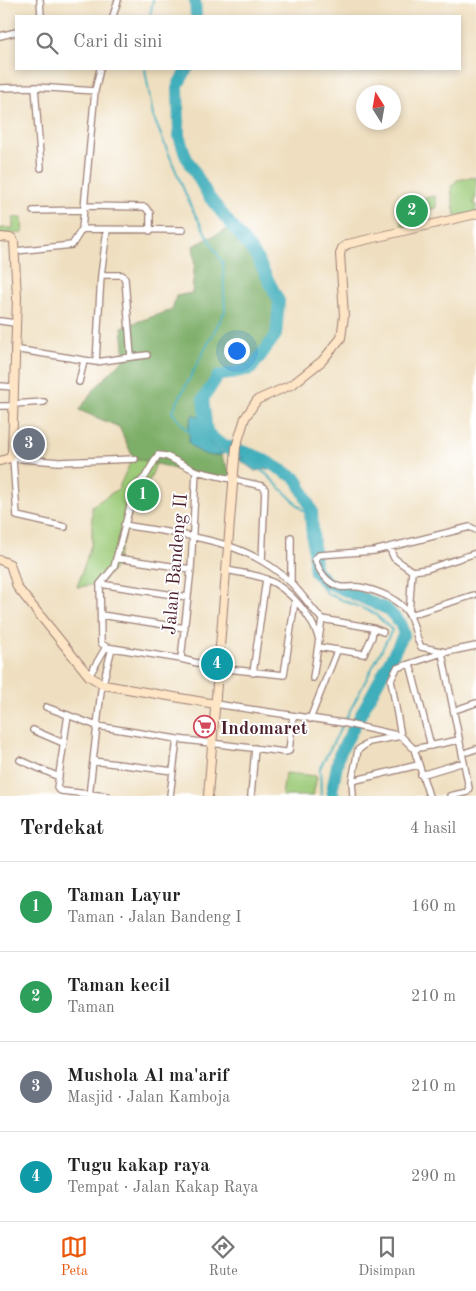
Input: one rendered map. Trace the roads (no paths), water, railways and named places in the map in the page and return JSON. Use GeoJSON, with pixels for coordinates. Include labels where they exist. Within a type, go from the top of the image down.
{"type":"FeatureCollection","features":[{"type":"Feature","properties":{"kind":"street"},"geometry":{"type":"LineString","coordinates":[[40,0],[41,15]]}},
{"type":"Feature","properties":{"kind":"street"},"geometry":{"type":"LineString","coordinates":[[113,15],[118,0]]}},
{"type":"Feature","properties":{"kind":"street"},"geometry":{"type":"LineString","coordinates":[[0,36],[15,32]]}},
{"type":"Feature","properties":{"kind":"street"},"geometry":{"type":"LineString","coordinates":[[16,251],[72,245],[82,229],[100,70]]}},
{"type":"Feature","properties":{"kind":"street"},"geometry":{"type":"LineString","coordinates":[[0,88],[35,87],[96,91]]}},
{"type":"Feature","properties":{"kind":"street"},"geometry":{"type":"LineString","coordinates":[[35,87],[40,168]]}},
{"type":"Feature","properties":{"kind":"street"},"geometry":{"type":"LineString","coordinates":[[33,211],[145,207],[150,213],[150,231]]}},
{"type":"Feature","properties":{"kind":"street"},"geometry":{"type":"LineString","coordinates":[[208,796],[213,743],[214,704],[230,544],[236,446],[245,418],[258,400],[293,384],[322,361],[341,338],[344,316],[340,254],[342,248],[348,244],[476,214]]}},
{"type":"Feature","properties":{"kind":"street"},"geometry":{"type":"LineString","coordinates":[[82,229],[183,230]]}},
{"type":"Feature","properties":{"kind":"street"},"geometry":{"type":"LineString","coordinates":[[96,362],[101,275],[107,230]]}},
{"type":"Feature","properties":{"kind":"street"},"geometry":{"type":"LineString","coordinates":[[0,237],[12,238],[16,251],[12,458],[17,516],[65,527]]}},
{"type":"Feature","properties":{"kind":"street"},"geometry":{"type":"LineString","coordinates":[[101,275],[122,276],[125,279],[131,357]]}},
{"type":"Feature","properties":{"kind":"street"},"geometry":{"type":"LineString","coordinates":[[0,320],[15,323]]}},
{"type":"Feature","properties":{"kind":"street"},"geometry":{"type":"LineString","coordinates":[[14,349],[96,362],[147,355]]}},
{"type":"Feature","properties":{"kind":"street"},"geometry":{"type":"LineString","coordinates":[[79,382],[84,361]]}},
{"type":"Feature","properties":{"kind":"street"},"geometry":{"type":"LineString","coordinates":[[0,386],[12,387]]}},
{"type":"Feature","properties":{"kind":"street"},"geometry":{"type":"LineString","coordinates":[[0,406],[44,402]]}},
{"type":"Feature","properties":{"kind":"street"},"geometry":{"type":"LineString","coordinates":[[262,561],[265,489],[262,486],[233,481],[196,471],[166,456],[160,455],[156,457],[145,477],[135,487],[114,567],[100,584],[102,643],[109,647],[181,659],[218,668],[284,675],[294,601]]}},
{"type":"Feature","properties":{"kind":"street"},"geometry":{"type":"LineString","coordinates":[[0,461],[12,458],[59,462],[134,459]]}},
{"type":"Feature","properties":{"kind":"street","name":"Jalan Bandeng II"},"geometry":{"type":"LineString","coordinates":[[181,659],[191,569],[196,471]]}},
{"type":"Feature","properties":{"kind":"street"},"geometry":{"type":"LineString","coordinates":[[124,525],[230,544],[262,561],[291,582],[322,619],[373,628],[383,632]]}},
{"type":"Feature","properties":{"kind":"street"},"geometry":{"type":"LineString","coordinates":[[410,615],[394,600],[373,590],[357,586],[340,587],[328,580],[319,570],[315,560],[319,554],[365,552],[470,527],[476,530]]}},
{"type":"Feature","properties":{"kind":"street"},"geometry":{"type":"LineString","coordinates":[[291,537],[291,582]]}},
{"type":"Feature","properties":{"kind":"street"},"geometry":{"type":"LineString","coordinates":[[389,547],[394,558],[412,571],[427,569],[476,553]]}},
{"type":"Feature","properties":{"kind":"street"},"geometry":{"type":"LineString","coordinates":[[116,558],[191,569]]}},
{"type":"Feature","properties":{"kind":"street"},"geometry":{"type":"LineString","coordinates":[[0,560],[10,564],[17,587],[89,676],[104,685],[343,723],[401,736],[414,749],[427,796]]}},
{"type":"Feature","properties":{"kind":"street"},"geometry":{"type":"LineString","coordinates":[[227,570],[266,579],[294,601],[310,618],[319,639]]}},
{"type":"Feature","properties":{"kind":"street"},"geometry":{"type":"LineString","coordinates":[[412,571],[410,615],[421,647],[444,653]]}},
{"type":"Feature","properties":{"kind":"street"},"geometry":{"type":"LineString","coordinates":[[254,672],[266,579]]}},
{"type":"Feature","properties":{"kind":"street"},"geometry":{"type":"LineString","coordinates":[[100,584],[187,597]]}},
{"type":"Feature","properties":{"kind":"street"},"geometry":{"type":"LineString","coordinates":[[410,615],[474,595]]}},
{"type":"Feature","properties":{"kind":"street"},"geometry":{"type":"LineString","coordinates":[[102,615],[184,628]]}},
{"type":"Feature","properties":{"kind":"street"},"geometry":{"type":"LineString","coordinates":[[313,678],[322,619]]}},
{"type":"Feature","properties":{"kind":"street"},"geometry":{"type":"LineString","coordinates":[[318,647],[361,654],[366,652],[373,628]]}},
{"type":"Feature","properties":{"kind":"street"},"geometry":{"type":"LineString","coordinates":[[401,736],[391,676],[396,668],[444,653],[476,646]]}},
{"type":"Feature","properties":{"kind":"street"},"geometry":{"type":"LineString","coordinates":[[89,676],[109,647]]}},
{"type":"Feature","properties":{"kind":"street"},"geometry":{"type":"LineString","coordinates":[[90,795],[100,691],[104,685],[109,647]]}},
{"type":"Feature","properties":{"kind":"street"},"geometry":{"type":"LineString","coordinates":[[310,719],[337,651]]}},
{"type":"Feature","properties":{"kind":"street"},"geometry":{"type":"LineString","coordinates":[[444,653],[469,790],[450,796]]}},
{"type":"Feature","properties":{"kind":"street"},"geometry":{"type":"LineString","coordinates":[[410,664],[431,746]]}},
{"type":"Feature","properties":{"kind":"street"},"geometry":{"type":"LineString","coordinates":[[458,709],[476,703]]}},
{"type":"Feature","properties":{"kind":"street"},"geometry":{"type":"LineString","coordinates":[[46,707],[97,726],[177,739],[285,752],[289,751],[293,716]]}},
{"type":"Feature","properties":{"kind":"street"},"geometry":{"type":"LineString","coordinates":[[68,715],[58,790],[107,796]]}},
{"type":"Feature","properties":{"kind":"street"},"geometry":{"type":"LineString","coordinates":[[33,730],[63,743]]}},
{"type":"Feature","properties":{"kind":"street"},"geometry":{"type":"LineString","coordinates":[[353,796],[352,781],[358,750],[369,742],[401,736]]}},
{"type":"Feature","properties":{"kind":"street"},"geometry":{"type":"LineString","coordinates":[[170,796],[177,739]]}},
{"type":"Feature","properties":{"kind":"street"},"geometry":{"type":"LineString","coordinates":[[414,749],[459,740]]}},
{"type":"Feature","properties":{"kind":"street"},"geometry":{"type":"LineString","coordinates":[[251,796],[255,748]]}},
{"type":"Feature","properties":{"kind":"street"},"geometry":{"type":"LineString","coordinates":[[467,752],[476,750]]}},
{"type":"Feature","properties":{"kind":"street"},"geometry":{"type":"LineString","coordinates":[[20,760],[59,777]]}},
{"type":"Feature","properties":{"kind":"street"},"geometry":{"type":"LineString","coordinates":[[93,761],[173,771]]}},
{"type":"Feature","properties":{"kind":"street"},"geometry":{"type":"LineString","coordinates":[[420,775],[464,762]]}},
{"type":"Feature","properties":{"kind":"street"},"geometry":{"type":"LineString","coordinates":[[352,781],[418,765]]}},
{"type":"Feature","properties":{"kind":"water"},"geometry":{"type":"Polygon","coordinates":[[[193,414],[201,418],[203,430],[210,443],[225,453],[210,456],[197,450],[189,443],[189,425],[193,414]]]}},
{"type":"Feature","properties":{"kind":"water"},"geometry":{"type":"Polygon","coordinates":[[[259,457],[272,464],[268,469],[255,471],[237,458],[259,457]]]}},
{"type":"Feature","properties":{"kind":"waterway"},"geometry":{"type":"LineString","coordinates":[[150,15],[153,0]]}},
{"type":"Feature","properties":{"kind":"waterway"},"geometry":{"type":"LineString","coordinates":[[195,0],[196,15]]}},
{"type":"Feature","properties":{"kind":"waterway"},"geometry":{"type":"LineString","coordinates":[[145,70],[153,116],[191,207],[223,264],[225,311],[172,412],[190,433]]}},
{"type":"Feature","properties":{"kind":"waterway"},"geometry":{"type":"LineString","coordinates":[[186,70],[178,85],[179,136],[186,157],[209,197],[256,256],[279,301],[276,335],[251,369],[218,376],[203,399],[207,432],[219,443],[259,457],[297,479],[312,511],[315,569],[328,583],[387,609],[400,623],[404,634],[339,755],[332,791],[334,796]]}},
{"type":"Feature","properties":{"kind":"waterway"},"geometry":{"type":"LineString","coordinates":[[223,452],[232,455]]}},
{"type":"Feature","properties":{"kind":"waterway"},"geometry":{"type":"LineString","coordinates":[[261,469],[305,512],[310,573],[328,594],[374,613],[392,630],[320,768],[321,796]]}},
{"type":"Feature","properties":{"kind":"place","name":"Taman kecil"},"geometry":{"type":"Point","coordinates":[412,211]}},
{"type":"Feature","properties":{"kind":"place","name":"Mushola Al ma'arif"},"geometry":{"type":"Point","coordinates":[29,444]}},
{"type":"Feature","properties":{"kind":"place","name":"Taman Layur"},"geometry":{"type":"Point","coordinates":[143,495]}},
{"type":"Feature","properties":{"kind":"place","name":"Tugu kakap raya"},"geometry":{"type":"Point","coordinates":[217,664]}},
{"type":"Feature","properties":{"kind":"place","name":"Indomaret"},"geometry":{"type":"Point","coordinates":[204,727]}}]}
